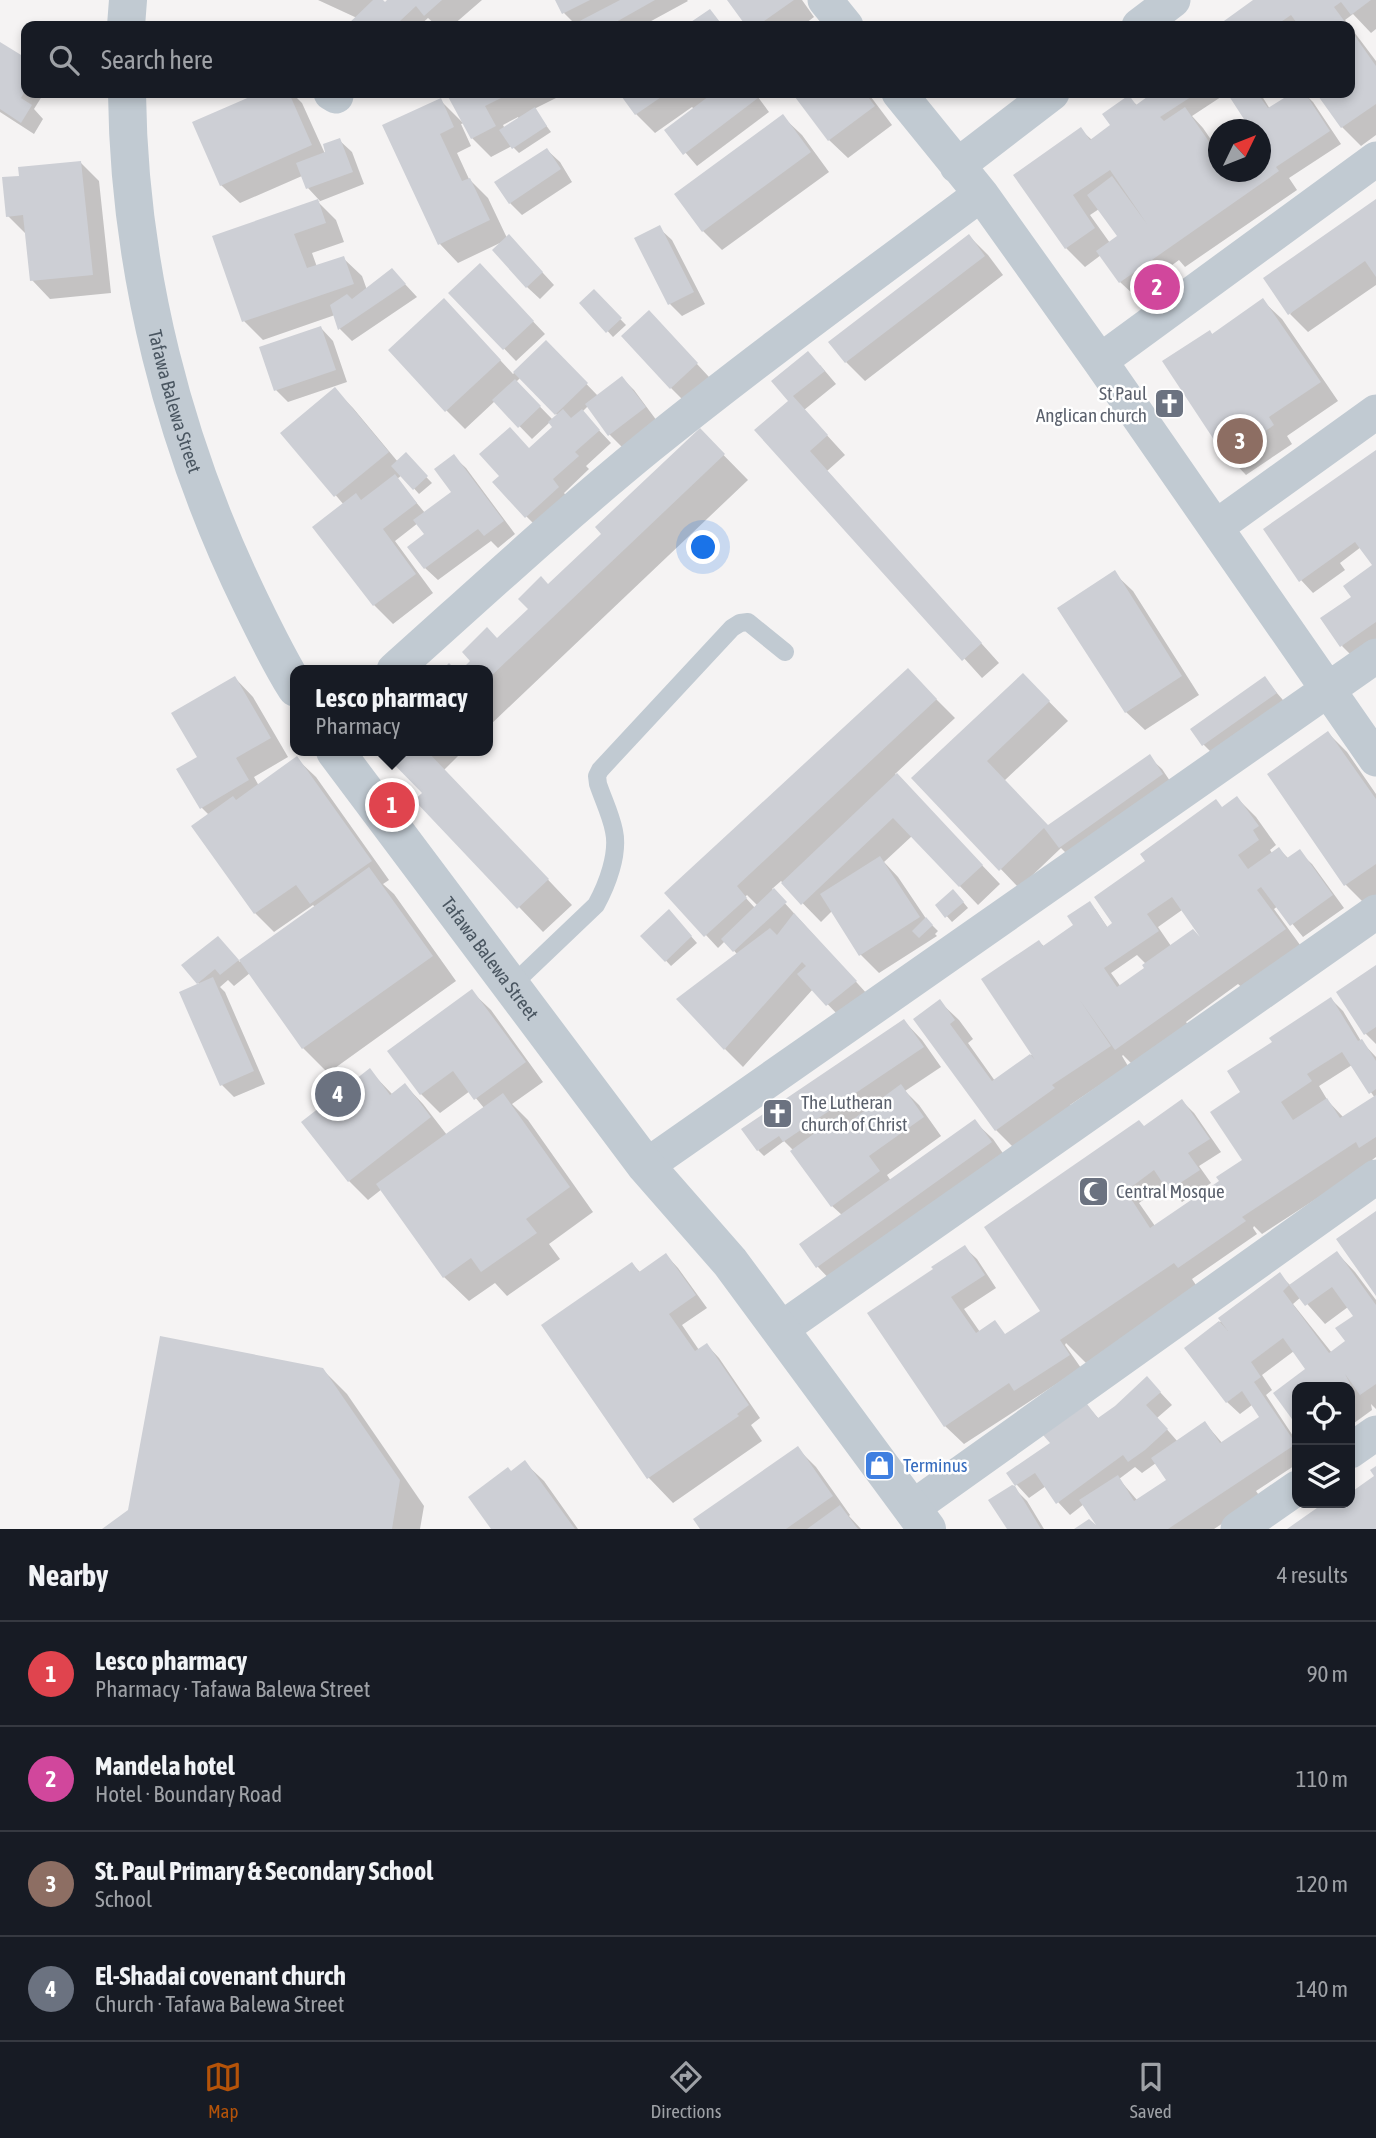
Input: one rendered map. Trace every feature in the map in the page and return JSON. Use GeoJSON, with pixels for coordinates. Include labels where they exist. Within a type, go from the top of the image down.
{"type":"FeatureCollection","features":[{"type":"Feature","properties":{"kind":"street"},"geometry":{"type":"LineString","coordinates":[[126,21],[128,0]]}},
{"type":"Feature","properties":{"kind":"street"},"geometry":{"type":"LineString","coordinates":[[825,0],[842,21]]}},
{"type":"Feature","properties":{"kind":"street"},"geometry":{"type":"LineString","coordinates":[[1146,21],[1173,0]]}},
{"type":"Feature","properties":{"kind":"street","name":"Tafawa Balewa Street"},"geometry":{"type":"LineString","coordinates":[[127,98],[136,225],[154,325],[175,411],[204,498],[240,580],[290,679]]}},
{"type":"Feature","properties":{"kind":"street"},"geometry":{"type":"LineString","coordinates":[[903,98],[981,194],[1376,759]]}},
{"type":"Feature","properties":{"kind":"street"},"geometry":{"type":"LineString","coordinates":[[957,166],[1045,98]]}},
{"type":"Feature","properties":{"kind":"street"},"geometry":{"type":"LineString","coordinates":[[1100,361],[1376,159]]}},
{"type":"Feature","properties":{"kind":"street"},"geometry":{"type":"LineString","coordinates":[[400,665],[646,449],[741,373],[981,194]]}},
{"type":"Feature","properties":{"kind":"street"},"geometry":{"type":"LineString","coordinates":[[1216,527],[1376,412]]}},
{"type":"Feature","properties":{"kind":"street"},"geometry":{"type":"LineString","coordinates":[[646,1166],[1376,656]]}},
{"type":"Feature","properties":{"kind":"street","name":"Tafawa Balewa Street"},"geometry":{"type":"LineString","coordinates":[[339,756],[646,1166]]}},
{"type":"Feature","properties":{"kind":"street"},"geometry":{"type":"LineString","coordinates":[[781,1329],[1376,912]]}},
{"type":"Feature","properties":{"kind":"street"},"geometry":{"type":"LineString","coordinates":[[646,1166],[730,1262],[781,1329],[911,1522]]}},
{"type":"Feature","properties":{"kind":"street"},"geometry":{"type":"LineString","coordinates":[[646,1166],[707,1267],[911,1522]]}},
{"type":"Feature","properties":{"kind":"street"},"geometry":{"type":"LineString","coordinates":[[911,1522],[1376,1177]]}},
{"type":"Feature","properties":{"kind":"street"},"geometry":{"type":"LineString","coordinates":[[1355,1448],[1376,1433]]}},
{"type":"Feature","properties":{"kind":"street"},"geometry":{"type":"LineString","coordinates":[[1238,1529],[1292,1491]]}},
{"type":"Feature","properties":{"kind":"lane"},"geometry":{"type":"LineString","coordinates":[[511,986],[596,905],[603,892],[615,852],[615,841],[598,784],[597,776],[600,770],[732,628],[748,622],[785,652]]}},
{"type":"Feature","properties":{"kind":"building"},"geometry":{"type":"Polygon","coordinates":[[[373,0],[442,0],[424,16],[416,6],[400,21],[351,21],[373,0]]]}},
{"type":"Feature","properties":{"kind":"building"},"geometry":{"type":"Polygon","coordinates":[[[555,0],[590,0],[562,14],[555,0]]]}},
{"type":"Feature","properties":{"kind":"building"},"geometry":{"type":"Polygon","coordinates":[[[620,0],[655,0],[618,21],[580,21],[620,0]]]}},
{"type":"Feature","properties":{"kind":"building"},"geometry":{"type":"Polygon","coordinates":[[[727,0],[794,0],[764,21],[742,21],[727,0]]]}},
{"type":"Feature","properties":{"kind":"building"},"geometry":{"type":"Polygon","coordinates":[[[1253,0],[1371,0],[1351,15],[1341,2],[1334,7],[1344,21],[1295,21],[1291,15],[1282,21],[1224,21],[1253,0]]]}},
{"type":"Feature","properties":{"kind":"building"},"geometry":{"type":"Polygon","coordinates":[[[710,9],[719,21],[692,21],[710,9]]]}},
{"type":"Feature","properties":{"kind":"building"},"geometry":{"type":"Polygon","coordinates":[[[1355,36],[1376,66],[1376,104],[1341,128],[1320,98],[1355,98],[1355,36]]]}},
{"type":"Feature","properties":{"kind":"building"},"geometry":{"type":"Polygon","coordinates":[[[0,42],[21,55],[21,98],[32,105],[21,123],[0,109],[0,42]]]}},
{"type":"Feature","properties":{"kind":"building"},"geometry":{"type":"Polygon","coordinates":[[[247,98],[291,98],[312,145],[220,186],[192,122],[247,98]]]}},
{"type":"Feature","properties":{"kind":"building"},"geometry":{"type":"Polygon","coordinates":[[[441,98],[454,127],[440,134],[462,181],[470,178],[490,220],[438,245],[382,125],[441,98]]]}},
{"type":"Feature","properties":{"kind":"building"},"geometry":{"type":"Polygon","coordinates":[[[449,98],[501,98],[485,106],[496,126],[471,139],[449,98]]]}},
{"type":"Feature","properties":{"kind":"building"},"geometry":{"type":"Polygon","coordinates":[[[623,98],[660,98],[635,115],[623,98]]]}},
{"type":"Feature","properties":{"kind":"building"},"geometry":{"type":"Polygon","coordinates":[[[706,98],[758,98],[683,155],[664,130],[706,98]]]}},
{"type":"Feature","properties":{"kind":"building"},"geometry":{"type":"Polygon","coordinates":[[[796,98],[869,98],[875,106],[828,141],[796,98]]]}},
{"type":"Feature","properties":{"kind":"building"},"geometry":{"type":"Polygon","coordinates":[[[1125,98],[1131,98],[1136,105],[1146,98],[1189,98],[1160,117],[1164,121],[1185,107],[1208,140],[1208,182],[1263,182],[1119,283],[1096,251],[1117,236],[1087,195],[1112,176],[1147,224],[1110,170],[1073,195],[1095,228],[1065,249],[1013,175],[1081,127],[1090,140],[1110,125],[1102,114],[1125,98]]]}},
{"type":"Feature","properties":{"kind":"building"},"geometry":{"type":"Polygon","coordinates":[[[1230,98],[1261,98],[1268,108],[1284,98],[1308,98],[1330,131],[1276,167],[1279,171],[1271,177],[1271,119],[1244,119],[1230,98]]]}},
{"type":"Feature","properties":{"kind":"building"},"geometry":{"type":"Polygon","coordinates":[[[535,107],[547,126],[512,149],[499,130],[535,107]]]}},
{"type":"Feature","properties":{"kind":"building"},"geometry":{"type":"Polygon","coordinates":[[[783,114],[811,152],[702,232],[674,194],[783,114]]]}},
{"type":"Feature","properties":{"kind":"building"},"geometry":{"type":"Polygon","coordinates":[[[340,138],[353,172],[306,189],[296,163],[325,152],[323,144],[340,138]]]}},
{"type":"Feature","properties":{"kind":"building"},"geometry":{"type":"Polygon","coordinates":[[[547,148],[561,169],[509,204],[494,182],[547,148]]]}},
{"type":"Feature","properties":{"kind":"building"},"geometry":{"type":"Polygon","coordinates":[[[81,161],[93,275],[30,281],[23,215],[6,217],[2,177],[19,176],[18,167],[81,161]]]}},
{"type":"Feature","properties":{"kind":"building"},"geometry":{"type":"Polygon","coordinates":[[[318,199],[326,223],[294,234],[307,268],[344,256],[354,284],[242,322],[212,236],[318,199]]]}},
{"type":"Feature","properties":{"kind":"building"},"geometry":{"type":"Polygon","coordinates":[[[1376,199],[1376,277],[1365,261],[1288,315],[1263,278],[1376,199]]]}},
{"type":"Feature","properties":{"kind":"building"},"geometry":{"type":"Polygon","coordinates":[[[660,225],[694,292],[668,305],[634,238],[660,225]]]}},
{"type":"Feature","properties":{"kind":"building"},"geometry":{"type":"Polygon","coordinates":[[[509,234],[543,272],[526,288],[492,250],[509,234]]]}},
{"type":"Feature","properties":{"kind":"building"},"geometry":{"type":"Polygon","coordinates":[[[969,234],[985,256],[845,363],[828,342],[969,234]]]}},
{"type":"Feature","properties":{"kind":"building"},"geometry":{"type":"Polygon","coordinates":[[[480,263],[534,321],[503,350],[448,293],[480,263]]]}},
{"type":"Feature","properties":{"kind":"building"},"geometry":{"type":"Polygon","coordinates":[[[392,268],[406,284],[338,330],[330,305],[347,294],[352,299],[392,268]]]}},
{"type":"Feature","properties":{"kind":"building"},"geometry":{"type":"Polygon","coordinates":[[[594,289],[622,318],[606,333],[579,303],[594,289]]]}},
{"type":"Feature","properties":{"kind":"building"},"geometry":{"type":"Polygon","coordinates":[[[444,298],[501,360],[445,412],[388,350],[444,298]]]}},
{"type":"Feature","properties":{"kind":"building"},"geometry":{"type":"Polygon","coordinates":[[[1263,298],[1321,382],[1269,417],[1274,425],[1226,458],[1162,361],[1210,330],[1212,334],[1263,298]]]}},
{"type":"Feature","properties":{"kind":"building"},"geometry":{"type":"Polygon","coordinates":[[[649,310],[698,363],[670,389],[621,336],[649,310]]]}},
{"type":"Feature","properties":{"kind":"building"},"geometry":{"type":"Polygon","coordinates":[[[321,326],[336,370],[274,391],[259,347],[321,326]]]}},
{"type":"Feature","properties":{"kind":"building"},"geometry":{"type":"Polygon","coordinates":[[[546,340],[588,383],[555,415],[513,372],[546,340]]]}},
{"type":"Feature","properties":{"kind":"building"},"geometry":{"type":"Polygon","coordinates":[[[808,351],[825,371],[793,396],[828,435],[810,451],[982,643],[962,661],[754,430],[788,401],[771,381],[808,351]]]}},
{"type":"Feature","properties":{"kind":"building"},"geometry":{"type":"Polygon","coordinates":[[[622,376],[646,407],[608,436],[585,404],[622,376]]]}},
{"type":"Feature","properties":{"kind":"building"},"geometry":{"type":"Polygon","coordinates":[[[515,379],[541,406],[518,428],[492,400],[515,379]]]}},
{"type":"Feature","properties":{"kind":"building"},"geometry":{"type":"Polygon","coordinates":[[[335,387],[389,452],[334,497],[280,433],[335,387]]]}},
{"type":"Feature","properties":{"kind":"building"},"geometry":{"type":"Polygon","coordinates":[[[563,409],[571,418],[582,409],[600,430],[575,452],[579,456],[553,479],[559,487],[525,518],[492,482],[499,476],[479,454],[510,427],[529,448],[552,427],[548,422],[563,409]]]}},
{"type":"Feature","properties":{"kind":"building"},"geometry":{"type":"Polygon","coordinates":[[[700,428],[725,454],[493,674],[493,665],[466,665],[470,661],[462,652],[487,627],[497,638],[528,609],[518,599],[541,576],[548,584],[601,534],[595,527],[700,428]]]}},
{"type":"Feature","properties":{"kind":"building"},"geometry":{"type":"Polygon","coordinates":[[[1376,450],[1376,622],[1340,647],[1320,618],[1351,597],[1343,586],[1372,565],[1355,542],[1299,582],[1263,529],[1376,450]]]}},
{"type":"Feature","properties":{"kind":"building"},"geometry":{"type":"Polygon","coordinates":[[[406,452],[428,476],[413,490],[391,466],[406,452]]]}},
{"type":"Feature","properties":{"kind":"building"},"geometry":{"type":"Polygon","coordinates":[[[454,454],[504,521],[484,536],[478,529],[424,569],[407,547],[424,534],[413,520],[451,492],[434,469],[454,454]]]}},
{"type":"Feature","properties":{"kind":"building"},"geometry":{"type":"Polygon","coordinates":[[[395,474],[417,503],[383,529],[416,574],[373,606],[312,527],[356,493],[361,500],[395,474]]]}},
{"type":"Feature","properties":{"kind":"building"},"geometry":{"type":"Polygon","coordinates":[[[1115,570],[1182,676],[1125,713],[1057,608],[1115,570]]]}},
{"type":"Feature","properties":{"kind":"building"},"geometry":{"type":"Polygon","coordinates":[[[908,668],[937,699],[737,886],[747,898],[704,937],[664,893],[908,668]]]}},
{"type":"Feature","properties":{"kind":"building"},"geometry":{"type":"Polygon","coordinates":[[[1023,673],[1050,701],[987,761],[1048,825],[1150,754],[1163,774],[1059,848],[1044,828],[999,871],[911,778],[1023,673]]]}},
{"type":"Feature","properties":{"kind":"building"},"geometry":{"type":"Polygon","coordinates":[[[235,676],[271,738],[236,758],[249,780],[200,809],[176,769],[197,757],[171,713],[235,676]]]}},
{"type":"Feature","properties":{"kind":"building"},"geometry":{"type":"Polygon","coordinates":[[[1265,676],[1277,693],[1202,746],[1190,729],[1265,676]]]}},
{"type":"Feature","properties":{"kind":"building"},"geometry":{"type":"Polygon","coordinates":[[[1328,731],[1376,799],[1376,864],[1344,886],[1267,774],[1328,731]]]}},
{"type":"Feature","properties":{"kind":"building"},"geometry":{"type":"Polygon","coordinates":[[[297,756],[372,861],[310,904],[296,885],[254,914],[191,826],[233,796],[236,800],[297,756]]]}},
{"type":"Feature","properties":{"kind":"building"},"geometry":{"type":"Polygon","coordinates":[[[386,756],[432,756],[549,879],[517,909],[414,800],[422,793],[386,756]]]}},
{"type":"Feature","properties":{"kind":"building"},"geometry":{"type":"Polygon","coordinates":[[[897,773],[983,865],[959,887],[893,818],[801,905],[781,883],[897,773]]]}},
{"type":"Feature","properties":{"kind":"building"},"geometry":{"type":"Polygon","coordinates":[[[1237,796],[1259,826],[1253,830],[1259,840],[1238,855],[1248,869],[1279,847],[1287,858],[1300,849],[1333,895],[1290,926],[1261,887],[1257,890],[1286,929],[1115,1050],[1079,999],[1111,1046],[1052,1085],[1055,1088],[995,1131],[913,1019],[940,999],[955,1020],[950,1024],[992,1081],[1030,1054],[1035,1060],[981,979],[1039,940],[1043,946],[1073,925],[1067,916],[1090,901],[1107,927],[1112,923],[1094,897],[1145,861],[1140,854],[1216,799],[1222,807],[1237,796]],[[1172,897],[1147,914],[1159,931],[1104,968],[1117,987],[1144,968],[1142,965],[1193,929],[1200,937],[1172,897]]]}},
{"type":"Feature","properties":{"kind":"building"},"geometry":{"type":"Polygon","coordinates":[[[880,856],[920,917],[859,956],[820,894],[880,856]]]}},
{"type":"Feature","properties":{"kind":"building"},"geometry":{"type":"Polygon","coordinates":[[[369,867],[433,956],[302,1049],[239,960],[369,867]]]}},
{"type":"Feature","properties":{"kind":"building"},"geometry":{"type":"Polygon","coordinates":[[[774,888],[787,902],[733,952],[721,939],[774,888]]]}},
{"type":"Feature","properties":{"kind":"building"},"geometry":{"type":"Polygon","coordinates":[[[953,889],[964,902],[945,918],[935,905],[953,889]]]}},
{"type":"Feature","properties":{"kind":"building"},"geometry":{"type":"Polygon","coordinates":[[[669,909],[692,936],[665,962],[640,936],[669,909]]]}},
{"type":"Feature","properties":{"kind":"building"},"geometry":{"type":"Polygon","coordinates":[[[794,913],[857,981],[826,1006],[797,974],[806,966],[802,962],[724,1050],[676,999],[770,928],[777,935],[794,913]]]}},
{"type":"Feature","properties":{"kind":"building"},"geometry":{"type":"Polygon","coordinates":[[[926,917],[933,925],[919,938],[912,931],[926,917]]]}},
{"type":"Feature","properties":{"kind":"building"},"geometry":{"type":"Polygon","coordinates":[[[218,936],[239,960],[220,975],[215,969],[197,984],[181,965],[218,936]]]}},
{"type":"Feature","properties":{"kind":"building"},"geometry":{"type":"Polygon","coordinates":[[[1376,965],[1376,1027],[1364,1035],[1336,992],[1376,965]]]}},
{"type":"Feature","properties":{"kind":"building"},"geometry":{"type":"Polygon","coordinates":[[[213,977],[254,1071],[220,1086],[179,992],[213,977]]]}},
{"type":"Feature","properties":{"kind":"building"},"geometry":{"type":"Polygon","coordinates":[[[472,989],[526,1062],[474,1100],[453,1071],[420,1095],[387,1051],[472,989]]]}},
{"type":"Feature","properties":{"kind":"building"},"geometry":{"type":"Polygon","coordinates":[[[1331,997],[1358,1041],[1362,1039],[1376,1061],[1376,1089],[1369,1094],[1342,1052],[1307,1074],[1312,1081],[1281,1102],[1293,1120],[1327,1098],[1340,1118],[1376,1095],[1376,1137],[1359,1148],[1356,1142],[1242,1217],[1246,1221],[1178,1268],[1174,1263],[1060,1340],[1070,1355],[1014,1391],[1009,1383],[944,1427],[867,1313],[965,1245],[985,1275],[951,1297],[976,1333],[995,1320],[1005,1334],[1040,1311],[984,1227],[1139,1120],[1144,1126],[1182,1099],[1210,1139],[1188,1153],[1200,1170],[1168,1191],[1154,1170],[1126,1191],[1150,1228],[1219,1181],[1216,1177],[1242,1160],[1210,1112],[1240,1092],[1227,1071],[1272,1042],[1269,1038],[1331,997]]]}},
{"type":"Feature","properties":{"kind":"building"},"geometry":{"type":"Polygon","coordinates":[[[904,1019],[924,1047],[783,1142],[779,1136],[757,1151],[741,1129],[904,1019]]]}},
{"type":"Feature","properties":{"kind":"building"},"geometry":{"type":"Polygon","coordinates":[[[370,1068],[390,1095],[405,1083],[431,1117],[348,1182],[301,1122],[370,1068]]]}},
{"type":"Feature","properties":{"kind":"building"},"geometry":{"type":"Polygon","coordinates":[[[901,1084],[924,1117],[869,1156],[880,1171],[831,1207],[790,1151],[841,1114],[848,1123],[901,1084]]]}},
{"type":"Feature","properties":{"kind":"building"},"geometry":{"type":"Polygon","coordinates":[[[503,1093],[570,1187],[526,1219],[537,1233],[481,1272],[471,1258],[443,1278],[376,1184],[503,1093]]]}},
{"type":"Feature","properties":{"kind":"building"},"geometry":{"type":"Polygon","coordinates":[[[975,1119],[992,1142],[816,1268],[799,1244],[975,1119]]]}},
{"type":"Feature","properties":{"kind":"building"},"geometry":{"type":"Polygon","coordinates":[[[1376,1211],[1376,1296],[1336,1239],[1376,1211]]]}},
{"type":"Feature","properties":{"kind":"building"},"geometry":{"type":"Polygon","coordinates":[[[1337,1251],[1376,1305],[1376,1384],[1360,1395],[1355,1388],[1355,1382],[1351,1382],[1345,1374],[1349,1382],[1292,1382],[1292,1419],[1273,1393],[1305,1369],[1283,1338],[1251,1362],[1261,1377],[1254,1382],[1292,1438],[1292,1447],[1168,1529],[1074,1529],[1089,1519],[1096,1525],[1079,1500],[1118,1475],[1134,1501],[1166,1480],[1151,1458],[1205,1421],[1220,1443],[1259,1417],[1242,1391],[1226,1403],[1184,1348],[1219,1321],[1228,1331],[1218,1318],[1280,1272],[1289,1285],[1337,1251]],[[1289,1285],[1283,1291],[1329,1353],[1345,1341],[1335,1328],[1353,1316],[1332,1287],[1305,1306],[1289,1285]]]}},
{"type":"Feature","properties":{"kind":"building"},"geometry":{"type":"Polygon","coordinates":[[[666,1253],[696,1295],[669,1314],[695,1351],[707,1343],[749,1405],[737,1414],[739,1416],[647,1479],[541,1325],[632,1262],[639,1272],[666,1253]]]}},
{"type":"Feature","properties":{"kind":"building"},"geometry":{"type":"Polygon","coordinates":[[[160,1336],[323,1368],[400,1480],[392,1529],[102,1529],[128,1510],[160,1336]]]}},
{"type":"Feature","properties":{"kind":"building"},"geometry":{"type":"Polygon","coordinates":[[[1147,1376],[1161,1392],[1146,1405],[1168,1429],[1145,1450],[1128,1462],[1123,1455],[1056,1504],[1035,1473],[1015,1486],[1006,1473],[1050,1443],[1043,1435],[1087,1404],[1098,1418],[1147,1376]]]}},
{"type":"Feature","properties":{"kind":"building"},"geometry":{"type":"Polygon","coordinates":[[[798,1446],[833,1496],[786,1529],[700,1529],[693,1519],[798,1446]]]}},
{"type":"Feature","properties":{"kind":"building"},"geometry":{"type":"Polygon","coordinates":[[[525,1460],[575,1529],[491,1529],[468,1497],[508,1467],[511,1471],[525,1460]]]}},
{"type":"Feature","properties":{"kind":"building"},"geometry":{"type":"Polygon","coordinates":[[[1376,1466],[1376,1529],[1287,1529],[1317,1508],[1355,1508],[1355,1489],[1374,1476],[1370,1470],[1376,1466]]]}},
{"type":"Feature","properties":{"kind":"building"},"geometry":{"type":"Polygon","coordinates":[[[1012,1485],[1041,1529],[1007,1529],[988,1500],[1012,1485]]]}},
{"type":"Feature","properties":{"kind":"building"},"geometry":{"type":"Polygon","coordinates":[[[840,1505],[858,1529],[807,1529],[840,1505]]]}},
{"type":"Feature","properties":{"kind":"place","name":"Mandela hotel"},"geometry":{"type":"Point","coordinates":[1157,287]}},
{"type":"Feature","properties":{"kind":"place","name":"St Paul Anglican church"},"geometry":{"type":"Point","coordinates":[1170,404]}},
{"type":"Feature","properties":{"kind":"place","name":"St. Paul Primary & Secondary School"},"geometry":{"type":"Point","coordinates":[1240,441]}},
{"type":"Feature","properties":{"kind":"place","name":"Lesco pharmacy"},"geometry":{"type":"Point","coordinates":[392,805]}},
{"type":"Feature","properties":{"kind":"place","name":"El-Shadai covenant church"},"geometry":{"type":"Point","coordinates":[338,1094]}},
{"type":"Feature","properties":{"kind":"place","name":"The Lutheran church of Christ"},"geometry":{"type":"Point","coordinates":[778,1113]}},
{"type":"Feature","properties":{"kind":"place","name":"Central Mosque"},"geometry":{"type":"Point","coordinates":[1093,1191]}},
{"type":"Feature","properties":{"kind":"place","name":"Terminus"},"geometry":{"type":"Point","coordinates":[880,1465]}}]}
